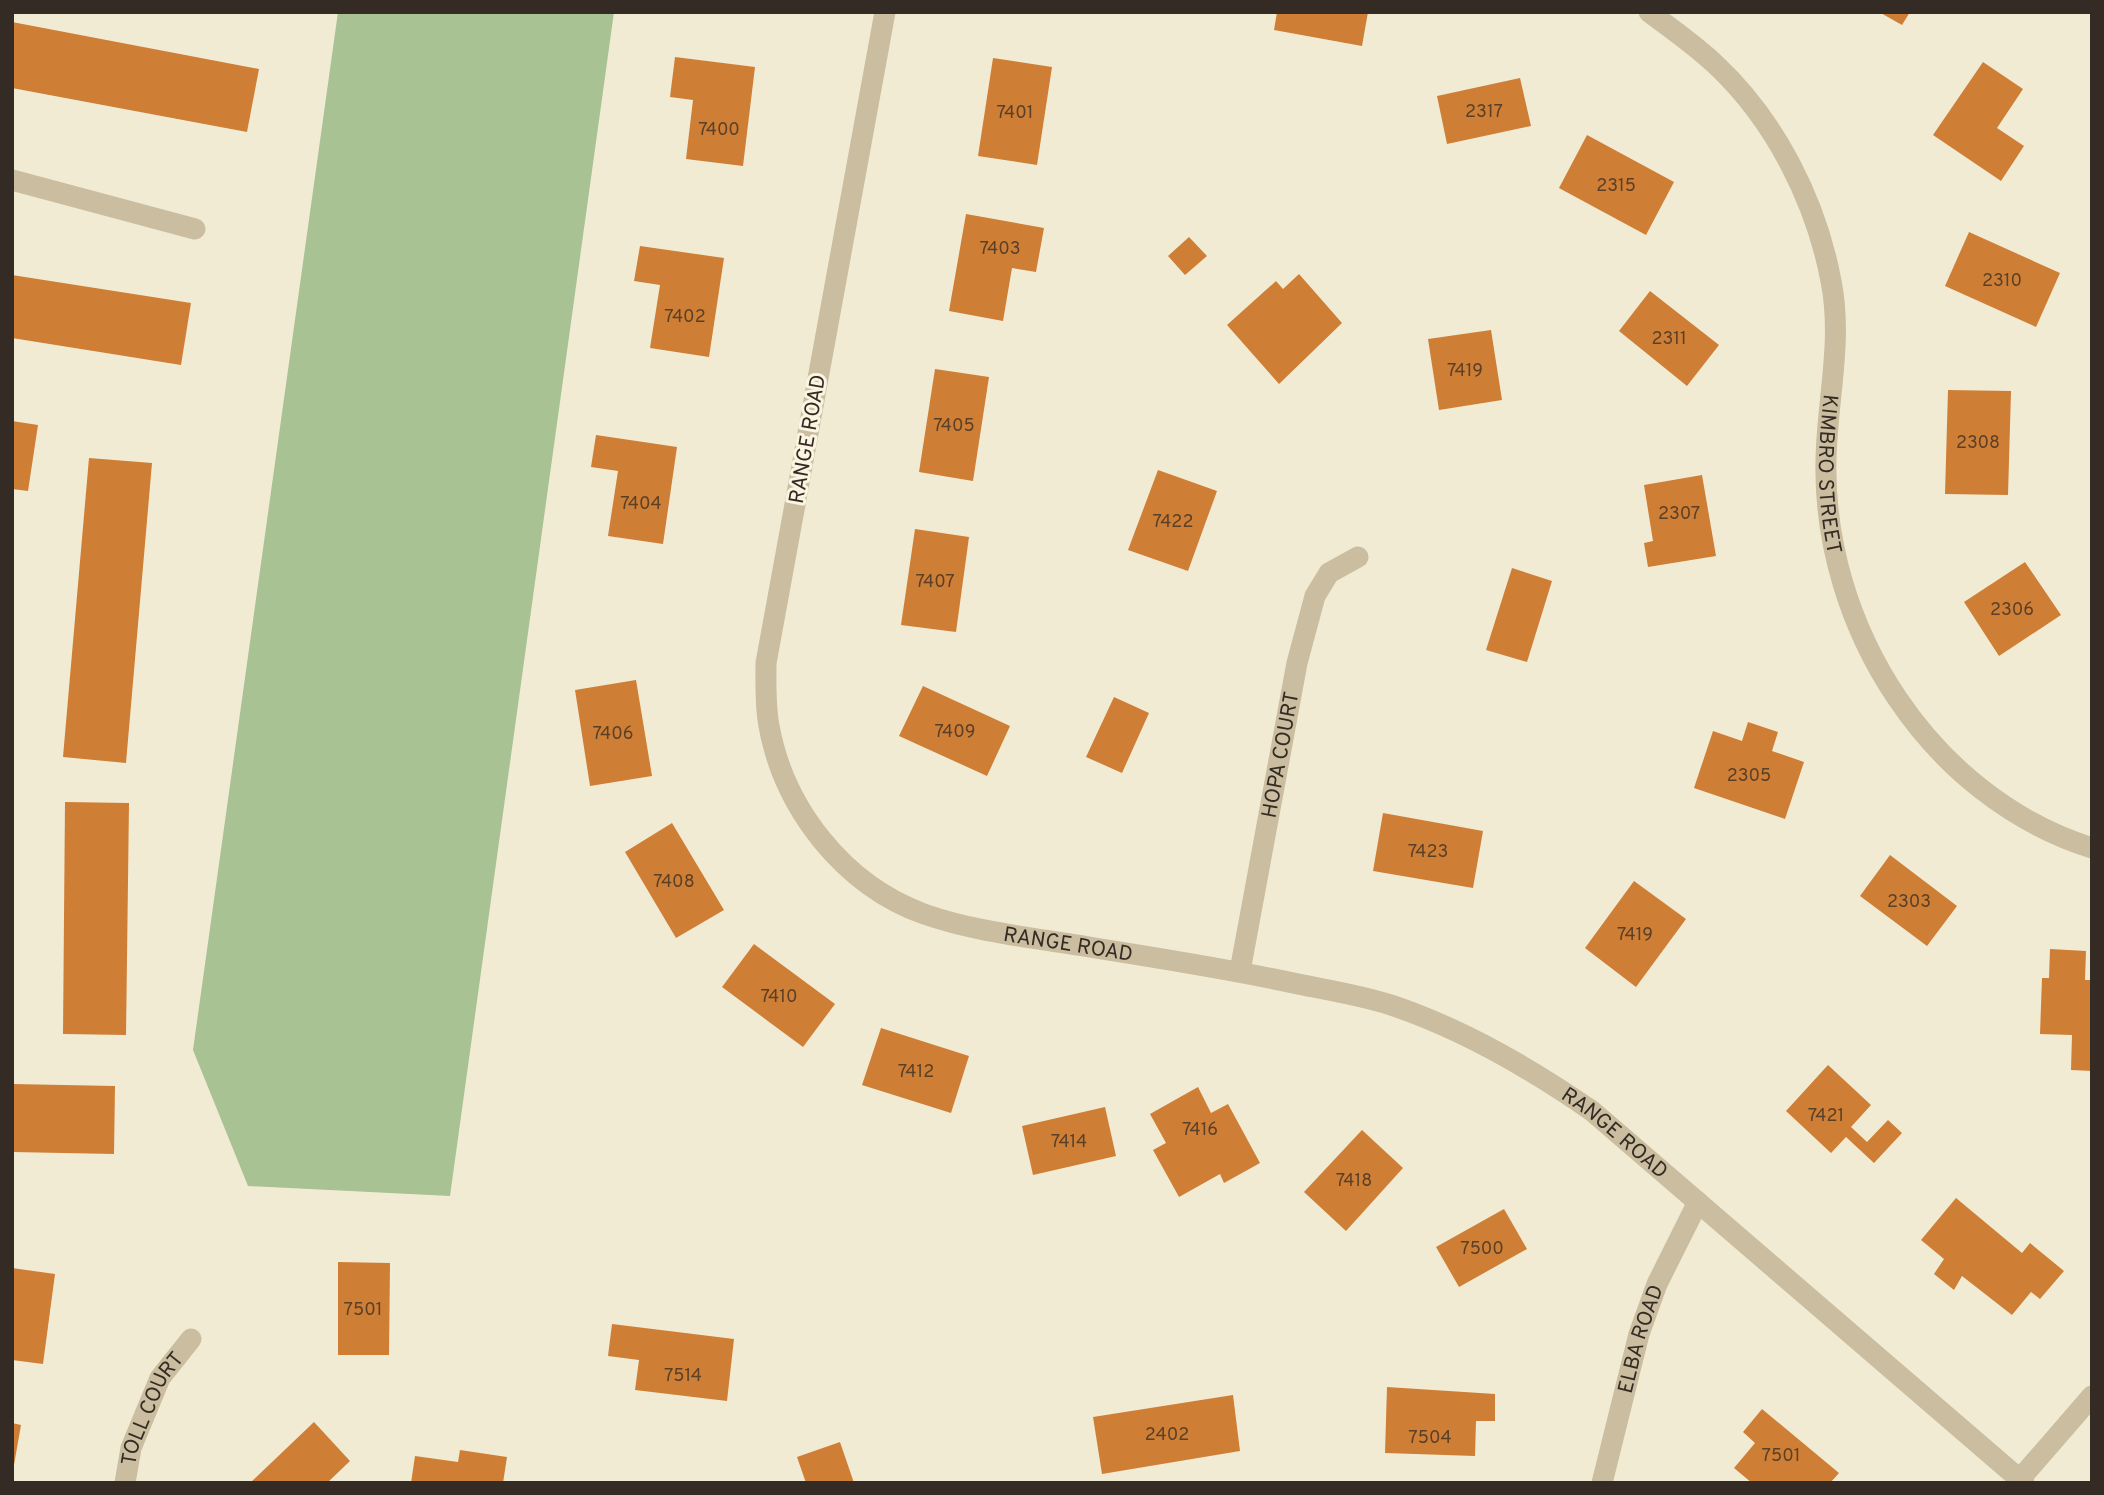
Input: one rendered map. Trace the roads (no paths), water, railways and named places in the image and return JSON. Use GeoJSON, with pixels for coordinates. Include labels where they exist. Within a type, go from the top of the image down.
{"type":"FeatureCollection","features":[{"type":"Feature","properties":{"kind":"street","name":"RANGE ROAD"},"geometry":{"type":"LineString","coordinates":[[885,12],[766,663],[769,727],[779,765],[804,817],[822,841],[863,880],[907,907],[924,914],[972,928],[1240,971],[1391,1006],[1466,1035],[1549,1081],[1592,1111],[2022,1481]]}},
{"type":"Feature","properties":{"kind":"street","name":"KIMBRO STREET"},"geometry":{"type":"LineString","coordinates":[[1649,12],[1692,43],[1744,94],[1790,164],[1818,230],[1831,281],[1837,329],[1826,460],[1828,511],[1849,605],[1867,647],[1889,686],[1911,717],[1949,761],[1983,790],[2026,819],[2066,840],[2092,848]]}},
{"type":"Feature","properties":{"kind":"street"},"geometry":{"type":"LineString","coordinates":[[12,180],[195,229]]}},
{"type":"Feature","properties":{"kind":"street","name":"HOPA COURT"},"geometry":{"type":"LineString","coordinates":[[1240,971],[1297,663],[1315,596],[1329,573],[1358,557]]}},
{"type":"Feature","properties":{"kind":"street","name":"ELBA ROAD"},"geometry":{"type":"LineString","coordinates":[[1602,1483],[1639,1334],[1657,1284],[1698,1202]]}},
{"type":"Feature","properties":{"kind":"street","name":"TOLL COURT"},"geometry":{"type":"LineString","coordinates":[[125,1483],[131,1448],[160,1378],[191,1339]]}},
{"type":"Feature","properties":{"kind":"street"},"geometry":{"type":"LineString","coordinates":[[2022,1481],[2092,1396]]}}]}
